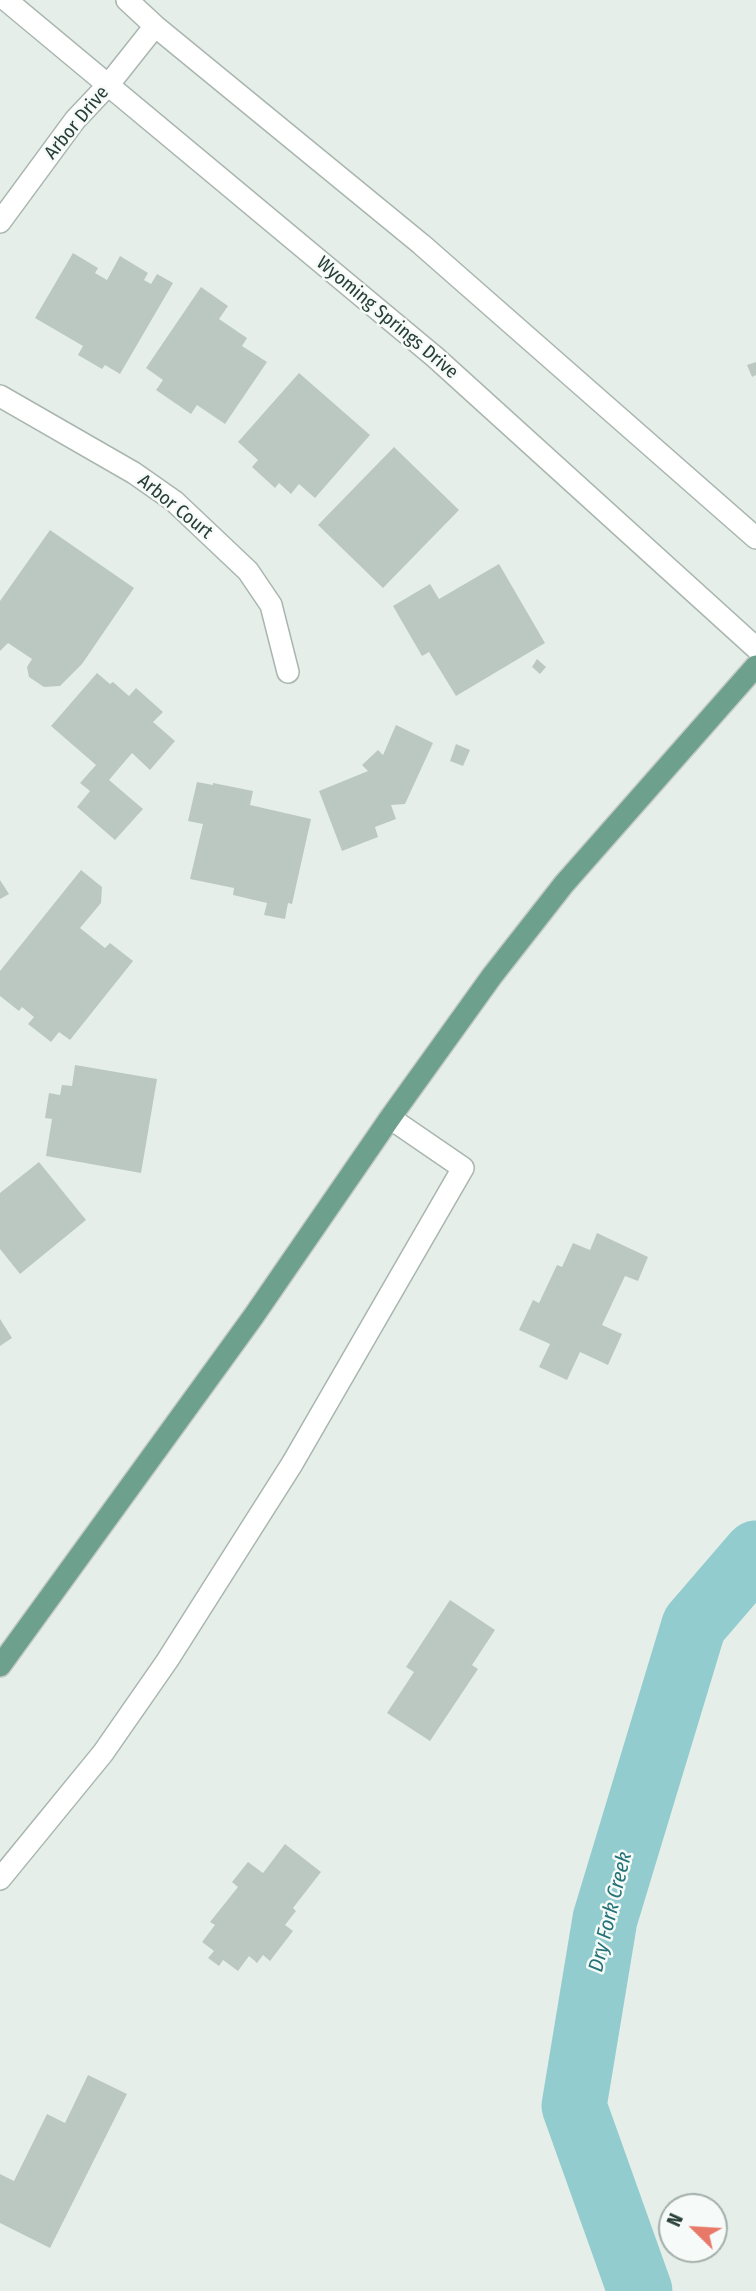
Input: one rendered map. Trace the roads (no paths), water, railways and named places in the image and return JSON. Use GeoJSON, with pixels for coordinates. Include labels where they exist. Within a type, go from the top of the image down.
{"type":"FeatureCollection","features":[{"type":"Feature","properties":{"kind":"main road"},"geometry":{"type":"LineString","coordinates":[[0,1666],[253,1317],[492,976],[564,884],[756,666]]}},
{"type":"Feature","properties":{"kind":"street"},"geometry":{"type":"LineString","coordinates":[[127,0],[155,26],[421,244],[756,538]]}},
{"type":"Feature","properties":{"kind":"street","name":"Wyoming Springs Drive"},"geometry":{"type":"LineString","coordinates":[[8,1],[435,357],[756,648]]}},
{"type":"Feature","properties":{"kind":"street","name":"Arbor Drive"},"geometry":{"type":"LineString","coordinates":[[0,222],[75,121],[109,84],[155,26]]}},
{"type":"Feature","properties":{"kind":"street","name":"Arbor Court"},"geometry":{"type":"LineString","coordinates":[[0,396],[134,474],[174,502],[248,571],[271,605],[288,672]]}},
{"type":"Feature","properties":{"kind":"street"},"geometry":{"type":"LineString","coordinates":[[0,1879],[103,1753],[167,1661],[292,1464],[463,1168],[390,1118]]}},
{"type":"Feature","properties":{"kind":"waterway","name":"Dry Fork Creek"},"geometry":{"type":"LineString","coordinates":[[640,2291],[574,2106],[605,1919],[694,1625],[756,1553]]}}]}
